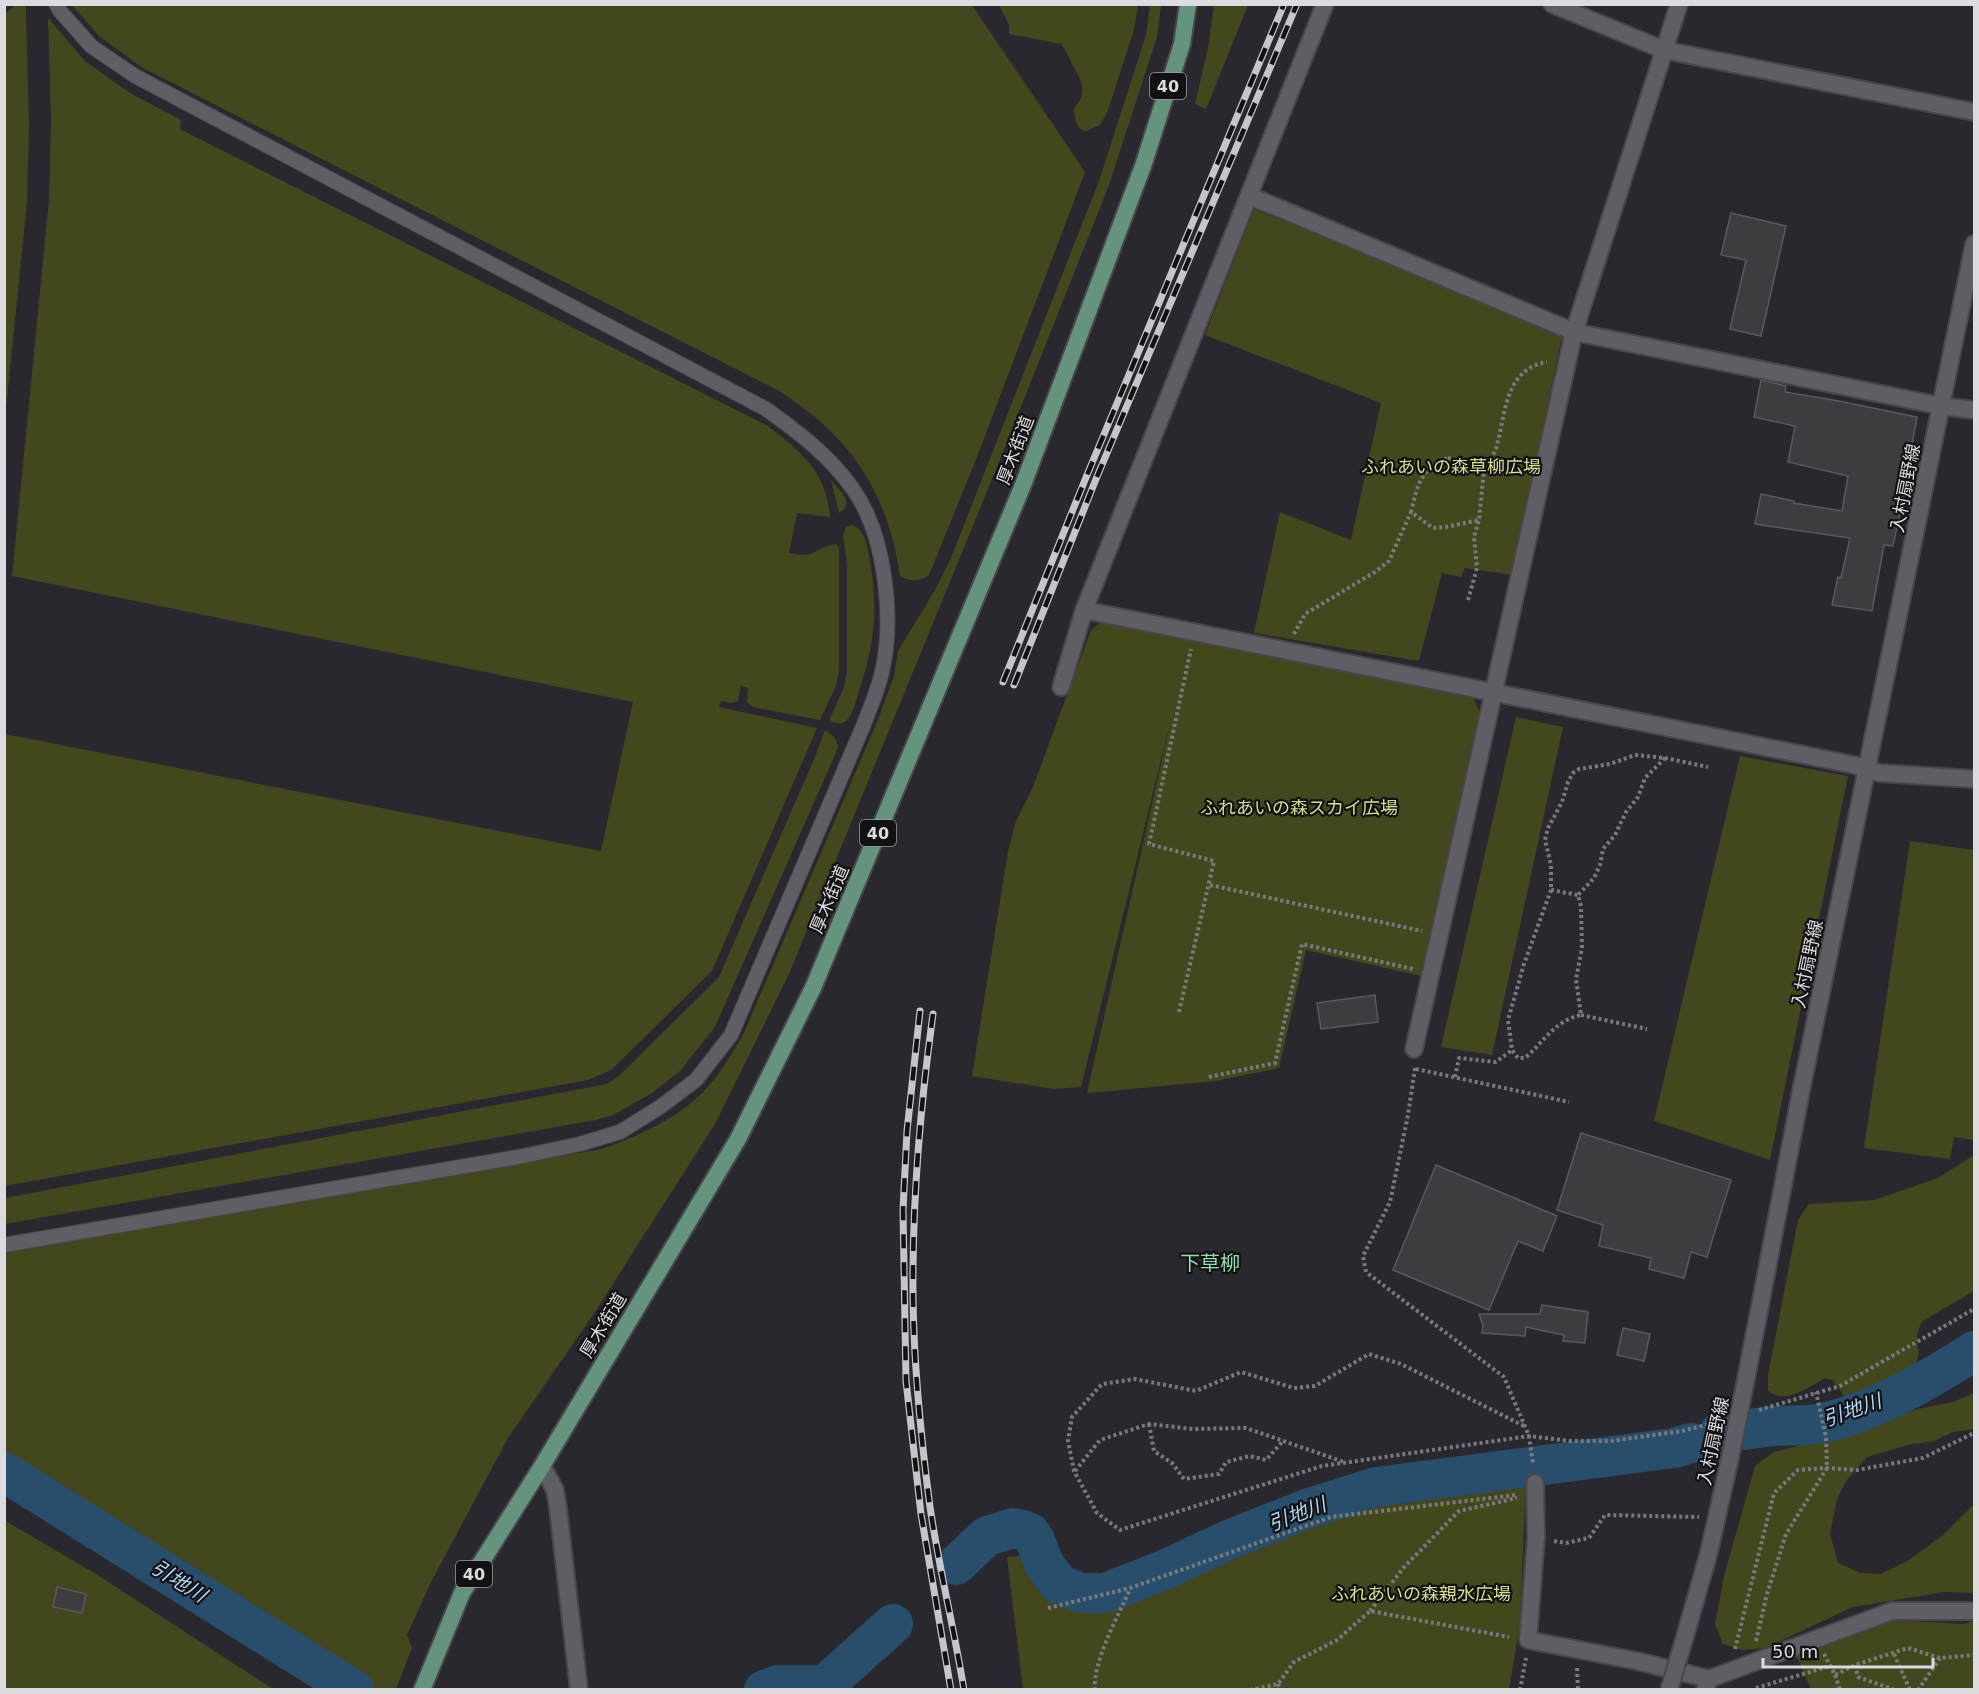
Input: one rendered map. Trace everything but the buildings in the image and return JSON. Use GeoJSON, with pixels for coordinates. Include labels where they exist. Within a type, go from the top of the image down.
{"type":"FeatureCollection","features":[{"type":"Feature","properties":{"kind":"main road","name":"厚木街道"},"geometry":{"type":"LineString","coordinates":[[422,1689],[462,1593],[542,1466],[738,1139],[813,988],[1027,474],[1143,166],[1182,44],[1188,4]]}},
{"type":"Feature","properties":{"kind":"street"},"geometry":{"type":"LineString","coordinates":[[1062,687],[1084,610],[1325,4]]}},
{"type":"Feature","properties":{"kind":"street"},"geometry":{"type":"LineString","coordinates":[[1552,4],[1664,50],[1974,112]]}},
{"type":"Feature","properties":{"kind":"street"},"geometry":{"type":"LineString","coordinates":[[1414,1049],[1574,332],[1679,4]]}},
{"type":"Feature","properties":{"kind":"street"},"geometry":{"type":"LineString","coordinates":[[1250,196],[1574,332],[1941,406],[1974,410]]}},
{"type":"Feature","properties":{"kind":"street","name":"入村扇野線"},"geometry":{"type":"LineString","coordinates":[[1669,1689],[1709,1552],[1746,1380],[1801,1091],[1974,244]]}},
{"type":"Feature","properties":{"kind":"street"},"geometry":{"type":"LineString","coordinates":[[1084,610],[1868,768],[1880,773],[1974,779]]}},
{"type":"Feature","properties":{"kind":"street"},"geometry":{"type":"LineString","coordinates":[[542,1466],[557,1499],[579,1689]]}},
{"type":"Feature","properties":{"kind":"street"},"geometry":{"type":"LineString","coordinates":[[1535,1488],[1536,1538],[1528,1640],[1637,1661],[1707,1684],[1730,1671],[1892,1611],[1974,1611]]}},
{"type":"Feature","properties":{"kind":"lane"},"geometry":{"type":"LineString","coordinates":[[4,1245],[518,1157],[580,1144],[620,1132],[660,1107],[696,1080],[731,1035],[864,724],[881,676],[887,638],[888,600],[881,561],[870,525],[854,491],[829,461],[799,432],[766,409],[135,76],[91,46],[56,4]]}},
{"type":"Feature","properties":{"kind":"path"},"geometry":{"type":"LineString","coordinates":[[1468,600],[1477,568],[1474,537],[1479,520],[1484,470],[1496,448],[1508,394],[1520,376],[1538,363],[1569,358]]}},
{"type":"Feature","properties":{"kind":"path"},"geometry":{"type":"LineString","coordinates":[[1287,650],[1305,614],[1376,572],[1389,561],[1411,512],[1418,485],[1432,465],[1448,458],[1467,462],[1484,470]]}},
{"type":"Feature","properties":{"kind":"path"},"geometry":{"type":"LineString","coordinates":[[1411,512],[1433,528],[1446,528],[1479,520]]}},
{"type":"Feature","properties":{"kind":"path"},"geometry":{"type":"LineString","coordinates":[[1179,1012],[1214,861],[1149,844],[1191,649]]}},
{"type":"Feature","properties":{"kind":"path"},"geometry":{"type":"LineString","coordinates":[[1647,1029],[1581,1015],[1570,1017],[1547,1034],[1535,1050],[1525,1058],[1518,1058],[1512,1050],[1508,1020],[1524,964],[1551,890],[1551,865],[1545,840],[1551,819],[1562,802],[1568,782],[1573,773],[1579,769],[1610,764],[1635,755],[1708,766]]}},
{"type":"Feature","properties":{"kind":"path"},"geometry":{"type":"LineString","coordinates":[[1578,895],[1594,878],[1603,849],[1615,835],[1626,812],[1638,796],[1645,778],[1665,758]]}},
{"type":"Feature","properties":{"kind":"path"},"geometry":{"type":"LineString","coordinates":[[1210,885],[1422,932]]}},
{"type":"Feature","properties":{"kind":"path"},"geometry":{"type":"LineString","coordinates":[[1551,890],[1578,895]]}},
{"type":"Feature","properties":{"kind":"path"},"geometry":{"type":"LineString","coordinates":[[1578,895],[1581,906],[1582,948],[1576,980],[1581,1015]]}},
{"type":"Feature","properties":{"kind":"path"},"geometry":{"type":"LineString","coordinates":[[1420,941],[1425,921]]}},
{"type":"Feature","properties":{"kind":"path"},"geometry":{"type":"LineString","coordinates":[[1209,1077],[1275,1063],[1302,944],[1414,969],[1416,960]]}},
{"type":"Feature","properties":{"kind":"path"},"geometry":{"type":"LineString","coordinates":[[1414,1049],[1412,1056],[1415,1069],[1408,1115],[1390,1202],[1363,1256],[1366,1272],[1504,1377],[1529,1436],[1530,1445]]}},
{"type":"Feature","properties":{"kind":"path"},"geometry":{"type":"LineString","coordinates":[[1455,1077],[1459,1058],[1496,1062],[1512,1050]]}},
{"type":"Feature","properties":{"kind":"path"},"geometry":{"type":"LineString","coordinates":[[1415,1069],[1569,1102]]}},
{"type":"Feature","properties":{"kind":"path"},"geometry":{"type":"LineString","coordinates":[[1753,1412],[1840,1386],[1974,1309]]}},
{"type":"Feature","properties":{"kind":"path"},"geometry":{"type":"LineString","coordinates":[[1524,1426],[1401,1364],[1369,1354],[1315,1386],[1294,1388],[1241,1372],[1196,1391],[1135,1379],[1102,1384],[1072,1417],[1068,1442],[1074,1472],[1097,1513],[1120,1530],[1323,1466],[1529,1436],[1570,1442],[1611,1441],[1682,1431],[1722,1420]]}},
{"type":"Feature","properties":{"kind":"path"},"geometry":{"type":"LineString","coordinates":[[1750,1664],[1767,1594],[1786,1534],[1827,1468],[1826,1437],[1817,1394]]}},
{"type":"Feature","properties":{"kind":"path"},"geometry":{"type":"LineString","coordinates":[[1074,1472],[1100,1440],[1149,1424],[1193,1429],[1246,1428],[1346,1463]]}},
{"type":"Feature","properties":{"kind":"path"},"geometry":{"type":"LineString","coordinates":[[1149,1424],[1154,1451],[1172,1463],[1184,1479],[1219,1474],[1226,1462],[1250,1456],[1266,1460],[1283,1441]]}},
{"type":"Feature","properties":{"kind":"path"},"geometry":{"type":"LineString","coordinates":[[1730,1671],[1774,1493],[1798,1470],[1827,1468],[1857,1470],[1923,1458],[1974,1433]]}},
{"type":"Feature","properties":{"kind":"path"},"geometry":{"type":"LineString","coordinates":[[1048,1608],[1130,1588],[1331,1517],[1535,1488]]}},
{"type":"Feature","properties":{"kind":"path"},"geometry":{"type":"LineString","coordinates":[[1250,1689],[1278,1684],[1294,1662],[1337,1640],[1370,1611],[1405,1566],[1458,1511],[1535,1488]]}},
{"type":"Feature","properties":{"kind":"path"},"geometry":{"type":"LineString","coordinates":[[1536,1538],[1566,1543],[1589,1538],[1605,1515],[1703,1517]]}},
{"type":"Feature","properties":{"kind":"path"},"geometry":{"type":"LineString","coordinates":[[1095,1689],[1094,1680],[1107,1640],[1130,1588]]}},
{"type":"Feature","properties":{"kind":"path"},"geometry":{"type":"LineString","coordinates":[[1370,1611],[1528,1640],[1520,1689]]}},
{"type":"Feature","properties":{"kind":"path"},"geometry":{"type":"LineString","coordinates":[[1816,1639],[1840,1689]]}},
{"type":"Feature","properties":{"kind":"path"},"geometry":{"type":"LineString","coordinates":[[1835,1676],[1855,1665],[1908,1648],[1940,1658],[1974,1655]]}},
{"type":"Feature","properties":{"kind":"path"},"geometry":{"type":"LineString","coordinates":[[1894,1654],[1910,1689]]}},
{"type":"Feature","properties":{"kind":"path"},"geometry":{"type":"LineString","coordinates":[[1918,1689],[1940,1658]]}},
{"type":"Feature","properties":{"kind":"path"},"geometry":{"type":"LineString","coordinates":[[1855,1665],[1858,1677],[1895,1689]]}},
{"type":"Feature","properties":{"kind":"path"},"geometry":{"type":"LineString","coordinates":[[1755,1688],[1830,1666]]}},
{"type":"Feature","properties":{"kind":"path"},"geometry":{"type":"LineString","coordinates":[[1278,1684],[1281,1689]]}},
{"type":"Feature","properties":{"kind":"green space"},"geometry":{"type":"Polygon","coordinates":[[[15,5],[26,5],[29,124],[27,202],[5,418],[4,15],[15,5]]]}},
{"type":"Feature","properties":{"kind":"green space"},"geometry":{"type":"Polygon","coordinates":[[[72,5],[972,5],[1085,172],[977,457],[929,575],[915,580],[900,576],[890,530],[873,488],[861,469],[833,433],[781,392],[141,67],[99,36],[72,5]]]}},
{"type":"Feature","properties":{"kind":"green space"},"geometry":{"type":"Polygon","coordinates":[[[999,5],[1138,5],[1134,30],[1107,113],[1100,125],[1086,131],[1080,129],[1076,122],[1074,108],[1081,98],[1082,84],[1061,44],[1009,34],[1009,25],[999,5]]]}},
{"type":"Feature","properties":{"kind":"green space"},"geometry":{"type":"Polygon","coordinates":[[[1150,5],[1161,5],[1157,37],[1109,185],[995,472],[789,974],[715,1124],[595,1312],[508,1438],[431,1582],[407,1635],[412,1648],[396,1689],[358,1689],[292,1637],[180,1563],[5,1466],[5,1251],[602,1149],[669,1118],[692,1102],[709,1086],[743,1035],[879,717],[894,676],[898,651],[935,590],[951,558],[1099,181],[1146,35],[1150,5]]]}},
{"type":"Feature","properties":{"kind":"green space"},"geometry":{"type":"Polygon","coordinates":[[[1214,5],[1248,5],[1206,109],[1195,104],[1208,48],[1214,5]]]}},
{"type":"Feature","properties":{"kind":"green space"},"geometry":{"type":"Polygon","coordinates":[[[48,18],[85,61],[130,93],[181,120],[180,129],[768,426],[802,455],[818,475],[828,501],[830,517],[797,513],[789,553],[805,555],[835,544],[839,547],[839,671],[836,686],[820,720],[753,707],[747,702],[748,688],[741,686],[738,701],[732,703],[721,701],[719,707],[817,728],[712,971],[611,1070],[588,1080],[5,1186],[5,734],[601,851],[633,702],[12,576],[49,200],[51,121],[48,18]]]}},
{"type":"Feature","properties":{"kind":"green space","name":"ふれあいの森草柳広場"},"geometry":{"type":"Polygon","coordinates":[[[1254,209],[1562,336],[1512,575],[1465,568],[1461,577],[1442,573],[1419,661],[1254,633],[1280,512],[1351,540],[1381,403],[1205,335],[1254,209]]]}},
{"type":"Feature","properties":{"kind":"green space"},"geometry":{"type":"Polygon","coordinates":[[[831,480],[842,492],[846,501],[844,509],[839,513],[831,480]]]}},
{"type":"Feature","properties":{"kind":"green space"},"geometry":{"type":"Polygon","coordinates":[[[852,525],[863,535],[868,550],[874,595],[874,626],[869,657],[854,707],[846,721],[838,723],[829,721],[844,687],[847,672],[847,564],[843,535],[846,527],[852,525]]]}},
{"type":"Feature","properties":{"kind":"green space","name":"ふれあいの森スカイ広場"},"geometry":{"type":"Polygon","coordinates":[[[1100,623],[1472,696],[1481,714],[1421,976],[1306,950],[1279,1068],[1216,1081],[1087,1093],[1171,719],[1081,1087],[1053,1089],[972,1076],[1008,851],[1016,821],[1033,787],[1091,630],[1100,623]]]}},
{"type":"Feature","properties":{"kind":"green space"},"geometry":{"type":"Polygon","coordinates":[[[1516,717],[1563,727],[1492,1055],[1441,1047],[1516,717]]]}},
{"type":"Feature","properties":{"kind":"green space"},"geometry":{"type":"Polygon","coordinates":[[[825,730],[834,737],[838,748],[715,1027],[680,1071],[652,1093],[613,1115],[596,1120],[5,1224],[5,1198],[607,1084],[619,1076],[719,977],[825,730]]]}},
{"type":"Feature","properties":{"kind":"green space"},"geometry":{"type":"Polygon","coordinates":[[[1740,756],[1848,776],[1770,1160],[1654,1121],[1740,756]]]}},
{"type":"Feature","properties":{"kind":"green space"},"geometry":{"type":"Polygon","coordinates":[[[1910,841],[1974,850],[1974,1140],[1954,1137],[1950,1159],[1864,1148],[1910,841]]]}},
{"type":"Feature","properties":{"kind":"green space"},"geometry":{"type":"Polygon","coordinates":[[[1974,1155],[1974,1291],[1921,1322],[1917,1338],[1919,1356],[1907,1374],[1886,1387],[1852,1397],[1844,1396],[1834,1381],[1825,1378],[1789,1396],[1774,1394],[1768,1390],[1768,1375],[1798,1220],[1809,1204],[1874,1200],[1938,1178],[1974,1155]]]}},
{"type":"Feature","properties":{"kind":"green space"},"geometry":{"type":"Polygon","coordinates":[[[1974,1393],[1974,1429],[1953,1432],[1934,1441],[1908,1445],[1867,1457],[1846,1481],[1837,1499],[1830,1534],[1838,1563],[1861,1573],[1881,1574],[1909,1560],[1943,1535],[1974,1504],[1974,1593],[1944,1592],[1853,1607],[1765,1648],[1743,1650],[1723,1644],[1715,1624],[1724,1576],[1755,1466],[1774,1452],[1840,1435],[1918,1409],[1953,1402],[1974,1393]]]}},
{"type":"Feature","properties":{"kind":"green space","name":"ふれあいの森親水広場"},"geometry":{"type":"Polygon","coordinates":[[[1526,1481],[1520,1624],[1509,1689],[1023,1689],[1007,1557],[1025,1555],[1079,1578],[1123,1579],[1348,1506],[1526,1481]]]}},
{"type":"Feature","properties":{"kind":"green space"},"geometry":{"type":"Polygon","coordinates":[[[4,1520],[96,1574],[273,1689],[5,1689],[4,1520]]]}},
{"type":"Feature","properties":{"kind":"green space"},"geometry":{"type":"Polygon","coordinates":[[[1890,1620],[1963,1624],[1974,1621],[1974,1689],[1811,1689],[1795,1653],[1890,1620]]]}},
{"type":"Feature","properties":{"kind":"waterway","name":"引地川"},"geometry":{"type":"LineString","coordinates":[[1719,1433],[1836,1420],[1898,1395],[1974,1351]]}},
{"type":"Feature","properties":{"kind":"waterway","name":"引地川"},"geometry":{"type":"LineString","coordinates":[[956,1565],[987,1536],[1013,1528],[1030,1533],[1044,1564],[1060,1585],[1082,1593],[1105,1593],[1309,1508],[1376,1487],[1674,1448],[1691,1443]]}},
{"type":"Feature","properties":{"kind":"waterway","name":"引地川"},"geometry":{"type":"LineString","coordinates":[[4,1472],[354,1690]]}},
{"type":"Feature","properties":{"kind":"waterway","name":"引地川"},"geometry":{"type":"LineString","coordinates":[[764,1690],[778,1685],[825,1685],[893,1624]]}},
{"type":"Feature","properties":{"kind":"railway"},"geometry":{"type":"LineString","coordinates":[[1003,682],[1284,4]]}},
{"type":"Feature","properties":{"kind":"railway"},"geometry":{"type":"LineString","coordinates":[[1014,685],[1096,479],[1297,4]]}},
{"type":"Feature","properties":{"kind":"railway"},"geometry":{"type":"LineString","coordinates":[[920,1011],[907,1131],[903,1210],[906,1381],[921,1514],[951,1690]]}},
{"type":"Feature","properties":{"kind":"railway"},"geometry":{"type":"LineString","coordinates":[[933,1014],[924,1085],[915,1192],[913,1263],[915,1351],[930,1507],[964,1690]]}},
{"type":"Feature","properties":{"kind":"district","name":"下草柳"},"geometry":{"type":"Point","coordinates":[1210,1263]}}]}
